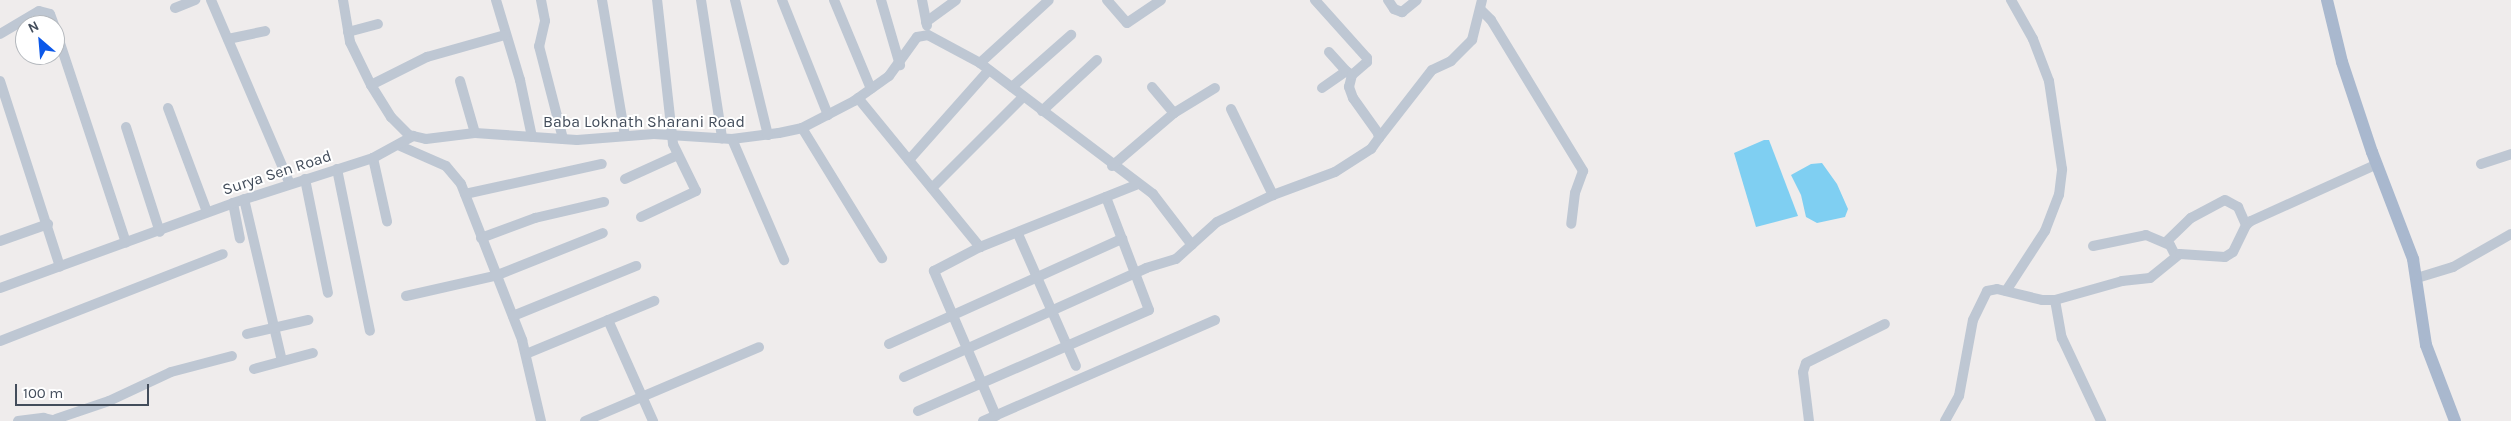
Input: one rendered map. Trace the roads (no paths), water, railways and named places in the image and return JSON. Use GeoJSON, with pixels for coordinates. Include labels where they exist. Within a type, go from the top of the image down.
{"type":"FeatureCollection","features":[{"type":"Feature","properties":{"kind":"main road"},"geometry":{"type":"LineString","coordinates":[[2328,0],[2342,62],[2377,164],[2414,259],[2426,345],[2455,421]]}},
{"type":"Feature","properties":{"kind":"street"},"geometry":{"type":"LineString","coordinates":[[175,8],[195,0]]}},
{"type":"Feature","properties":{"kind":"street"},"geometry":{"type":"LineString","coordinates":[[343,0],[350,42],[371,85],[391,117],[413,136]]}},
{"type":"Feature","properties":{"kind":"street"},"geometry":{"type":"LineString","coordinates":[[496,0],[520,80],[532,137]]}},
{"type":"Feature","properties":{"kind":"street"},"geometry":{"type":"LineString","coordinates":[[541,0],[545,21],[539,46],[563,139]]}},
{"type":"Feature","properties":{"kind":"street"},"geometry":{"type":"LineString","coordinates":[[602,0],[625,136]]}},
{"type":"Feature","properties":{"kind":"street"},"geometry":{"type":"LineString","coordinates":[[641,217],[696,191],[678,155],[673,136],[657,0]]}},
{"type":"Feature","properties":{"kind":"street"},"geometry":{"type":"LineString","coordinates":[[701,0],[727,139],[784,260]]}},
{"type":"Feature","properties":{"kind":"street"},"geometry":{"type":"LineString","coordinates":[[735,0],[768,135]]}},
{"type":"Feature","properties":{"kind":"street"},"geometry":{"type":"LineString","coordinates":[[782,0],[828,115]]}},
{"type":"Feature","properties":{"kind":"street"},"geometry":{"type":"LineString","coordinates":[[834,0],[871,89]]}},
{"type":"Feature","properties":{"kind":"street"},"geometry":{"type":"LineString","coordinates":[[881,0],[900,65]]}},
{"type":"Feature","properties":{"kind":"street"},"geometry":{"type":"LineString","coordinates":[[922,0],[928,35],[980,62],[1136,185],[1153,194],[1192,245]]}},
{"type":"Feature","properties":{"kind":"street"},"geometry":{"type":"LineString","coordinates":[[926,22],[956,0]]}},
{"type":"Feature","properties":{"kind":"street"},"geometry":{"type":"LineString","coordinates":[[980,62],[1049,0]]}},
{"type":"Feature","properties":{"kind":"street"},"geometry":{"type":"LineString","coordinates":[[1107,0],[1126,23],[1161,0]]}},
{"type":"Feature","properties":{"kind":"street"},"geometry":{"type":"LineString","coordinates":[[1315,0],[1367,58],[1368,62],[1322,88]]}},
{"type":"Feature","properties":{"kind":"street"},"geometry":{"type":"LineString","coordinates":[[1388,0],[1398,12],[1406,10],[1417,0]]}},
{"type":"Feature","properties":{"kind":"street"},"geometry":{"type":"LineString","coordinates":[[2006,291],[2045,231],[2058,195],[2062,169],[2050,81],[2033,38],[2011,0]]}},
{"type":"Feature","properties":{"kind":"street"},"geometry":{"type":"LineString","coordinates":[[213,1],[290,184]]}},
{"type":"Feature","properties":{"kind":"street"},"geometry":{"type":"LineString","coordinates":[[904,377],[1135,273],[1176,259],[1212,225],[1273,195],[1335,172],[1371,149],[1432,70],[1451,61],[1472,40],[1481,5]]}},
{"type":"Feature","properties":{"kind":"street"},"geometry":{"type":"LineString","coordinates":[[1481,5],[1583,171],[1575,193],[1571,224]]}},
{"type":"Feature","properties":{"kind":"street"},"geometry":{"type":"LineString","coordinates":[[32,15],[39,11],[50,15]]}},
{"type":"Feature","properties":{"kind":"street"},"geometry":{"type":"LineString","coordinates":[[348,32],[378,24]]}},
{"type":"Feature","properties":{"kind":"street"},"geometry":{"type":"LineString","coordinates":[[0,34],[15,25]]}},
{"type":"Feature","properties":{"kind":"street"},"geometry":{"type":"LineString","coordinates":[[228,39],[265,32]]}},
{"type":"Feature","properties":{"kind":"street"},"geometry":{"type":"LineString","coordinates":[[371,85],[427,57],[505,35]]}},
{"type":"Feature","properties":{"kind":"street","name":"Baba Loknath Sharani Road"},"geometry":{"type":"LineString","coordinates":[[413,136],[426,139],[475,133],[563,139],[673,136],[727,139],[768,135],[802,128],[858,98],[900,65],[916,37],[928,35]]}},
{"type":"Feature","properties":{"kind":"street"},"geometry":{"type":"LineString","coordinates":[[1012,87],[1071,35]]}},
{"type":"Feature","properties":{"kind":"street"},"geometry":{"type":"LineString","coordinates":[[1329,52],[1349,73],[1350,92],[1376,128],[1379,138]]}},
{"type":"Feature","properties":{"kind":"street"},"geometry":{"type":"LineString","coordinates":[[65,59],[126,243]]}},
{"type":"Feature","properties":{"kind":"street"},"geometry":{"type":"LineString","coordinates":[[1042,111],[1098,60]]}},
{"type":"Feature","properties":{"kind":"street"},"geometry":{"type":"LineString","coordinates":[[909,160],[989,70]]}},
{"type":"Feature","properties":{"kind":"street"},"geometry":{"type":"LineString","coordinates":[[0,81],[48,224],[60,267]]}},
{"type":"Feature","properties":{"kind":"street"},"geometry":{"type":"LineString","coordinates":[[460,81],[475,133]]}},
{"type":"Feature","properties":{"kind":"street"},"geometry":{"type":"LineString","coordinates":[[1152,87],[1174,113]]}},
{"type":"Feature","properties":{"kind":"street"},"geometry":{"type":"LineString","coordinates":[[1112,166],[1174,113],[1215,88]]}},
{"type":"Feature","properties":{"kind":"street"},"geometry":{"type":"LineString","coordinates":[[932,188],[1023,96]]}},
{"type":"Feature","properties":{"kind":"street"},"geometry":{"type":"LineString","coordinates":[[858,98],[980,247]]}},
{"type":"Feature","properties":{"kind":"street"},"geometry":{"type":"LineString","coordinates":[[168,108],[207,212]]}},
{"type":"Feature","properties":{"kind":"street"},"geometry":{"type":"LineString","coordinates":[[1231,109],[1273,195]]}},
{"type":"Feature","properties":{"kind":"street"},"geometry":{"type":"LineString","coordinates":[[126,127],[160,232]]}},
{"type":"Feature","properties":{"kind":"street"},"geometry":{"type":"LineString","coordinates":[[802,128],[882,258]]}},
{"type":"Feature","properties":{"kind":"street","name":"Surya Sen Road"},"geometry":{"type":"LineString","coordinates":[[0,288],[160,232],[244,199],[373,158],[413,136]]}},
{"type":"Feature","properties":{"kind":"street"},"geometry":{"type":"LineString","coordinates":[[398,145],[446,166],[465,194],[526,354],[541,421]]}},
{"type":"Feature","properties":{"kind":"street"},"geometry":{"type":"LineString","coordinates":[[2481,164],[2511,154]]}},
{"type":"Feature","properties":{"kind":"street"},"geometry":{"type":"LineString","coordinates":[[625,178],[678,155]]}},
{"type":"Feature","properties":{"kind":"street"},"geometry":{"type":"LineString","coordinates":[[373,158],[387,221]]}},
{"type":"Feature","properties":{"kind":"street"},"geometry":{"type":"LineString","coordinates":[[465,194],[602,164]]}},
{"type":"Feature","properties":{"kind":"street"},"geometry":{"type":"LineString","coordinates":[[2174,255],[2225,257],[2233,252],[2246,225],[2377,164]]}},
{"type":"Feature","properties":{"kind":"street"},"geometry":{"type":"LineString","coordinates":[[337,170],[370,331]]}},
{"type":"Feature","properties":{"kind":"street"},"geometry":{"type":"LineString","coordinates":[[305,179],[328,293]]}},
{"type":"Feature","properties":{"kind":"street"},"geometry":{"type":"LineString","coordinates":[[996,416],[934,271],[980,247],[1018,234],[1136,185]]}},
{"type":"Feature","properties":{"kind":"street"},"geometry":{"type":"LineString","coordinates":[[918,411],[1148,310],[1106,197]]}},
{"type":"Feature","properties":{"kind":"street"},"geometry":{"type":"LineString","coordinates":[[244,199],[282,361]]}},
{"type":"Feature","properties":{"kind":"street"},"geometry":{"type":"LineString","coordinates":[[2166,242],[2191,218],[2225,200],[2238,207],[2246,225]]}},
{"type":"Feature","properties":{"kind":"street"},"geometry":{"type":"LineString","coordinates":[[481,238],[535,218],[604,202]]}},
{"type":"Feature","properties":{"kind":"street"},"geometry":{"type":"LineString","coordinates":[[233,203],[240,238]]}},
{"type":"Feature","properties":{"kind":"street"},"geometry":{"type":"LineString","coordinates":[[0,241],[48,224]]}},
{"type":"Feature","properties":{"kind":"street"},"geometry":{"type":"LineString","coordinates":[[406,296],[495,276],[603,233]]}},
{"type":"Feature","properties":{"kind":"street"},"geometry":{"type":"LineString","coordinates":[[1018,234],[1076,366]]}},
{"type":"Feature","properties":{"kind":"street"},"geometry":{"type":"LineString","coordinates":[[2093,246],[2141,234],[2166,242],[2174,255]]}},
{"type":"Feature","properties":{"kind":"street"},"geometry":{"type":"LineString","coordinates":[[2417,278],[2452,267],[2511,234]]}},
{"type":"Feature","properties":{"kind":"street"},"geometry":{"type":"LineString","coordinates":[[889,344],[1122,239]]}},
{"type":"Feature","properties":{"kind":"street"},"geometry":{"type":"LineString","coordinates":[[0,341],[223,254]]}},
{"type":"Feature","properties":{"kind":"street"},"geometry":{"type":"LineString","coordinates":[[1945,421],[1959,396],[1969,335],[1980,303],[1992,289],[2042,300],[2055,300],[2122,281],[2150,278],[2163,270],[2174,255]]}},
{"type":"Feature","properties":{"kind":"street"},"geometry":{"type":"LineString","coordinates":[[513,316],[636,266]]}},
{"type":"Feature","properties":{"kind":"street"},"geometry":{"type":"LineString","coordinates":[[2055,300],[2062,338],[2100,421]]}},
{"type":"Feature","properties":{"kind":"street"},"geometry":{"type":"LineString","coordinates":[[526,354],[654,301]]}},
{"type":"Feature","properties":{"kind":"street"},"geometry":{"type":"LineString","coordinates":[[247,334],[308,320]]}},
{"type":"Feature","properties":{"kind":"street"},"geometry":{"type":"LineString","coordinates":[[608,320],[653,421]]}},
{"type":"Feature","properties":{"kind":"street"},"geometry":{"type":"LineString","coordinates":[[983,421],[1215,320]]}},
{"type":"Feature","properties":{"kind":"street"},"geometry":{"type":"LineString","coordinates":[[1809,421],[1802,372],[1806,363],[1885,324]]}},
{"type":"Feature","properties":{"kind":"street"},"geometry":{"type":"LineString","coordinates":[[585,421],[759,347]]}},
{"type":"Feature","properties":{"kind":"street"},"geometry":{"type":"LineString","coordinates":[[254,369],[313,353]]}},
{"type":"Feature","properties":{"kind":"street"},"geometry":{"type":"LineString","coordinates":[[18,421],[56,420],[109,401],[171,372],[232,356]]}},
{"type":"Feature","properties":{"kind":"water"},"geometry":{"type":"Polygon","coordinates":[[[1764,140],[1769,140],[1798,216],[1756,227],[1734,153],[1764,140]]]}},
{"type":"Feature","properties":{"kind":"water"},"geometry":{"type":"Polygon","coordinates":[[[1822,163],[1837,184],[1848,209],[1845,217],[1817,223],[1806,217],[1801,195],[1791,175],[1811,164],[1822,163]]]}}]}
